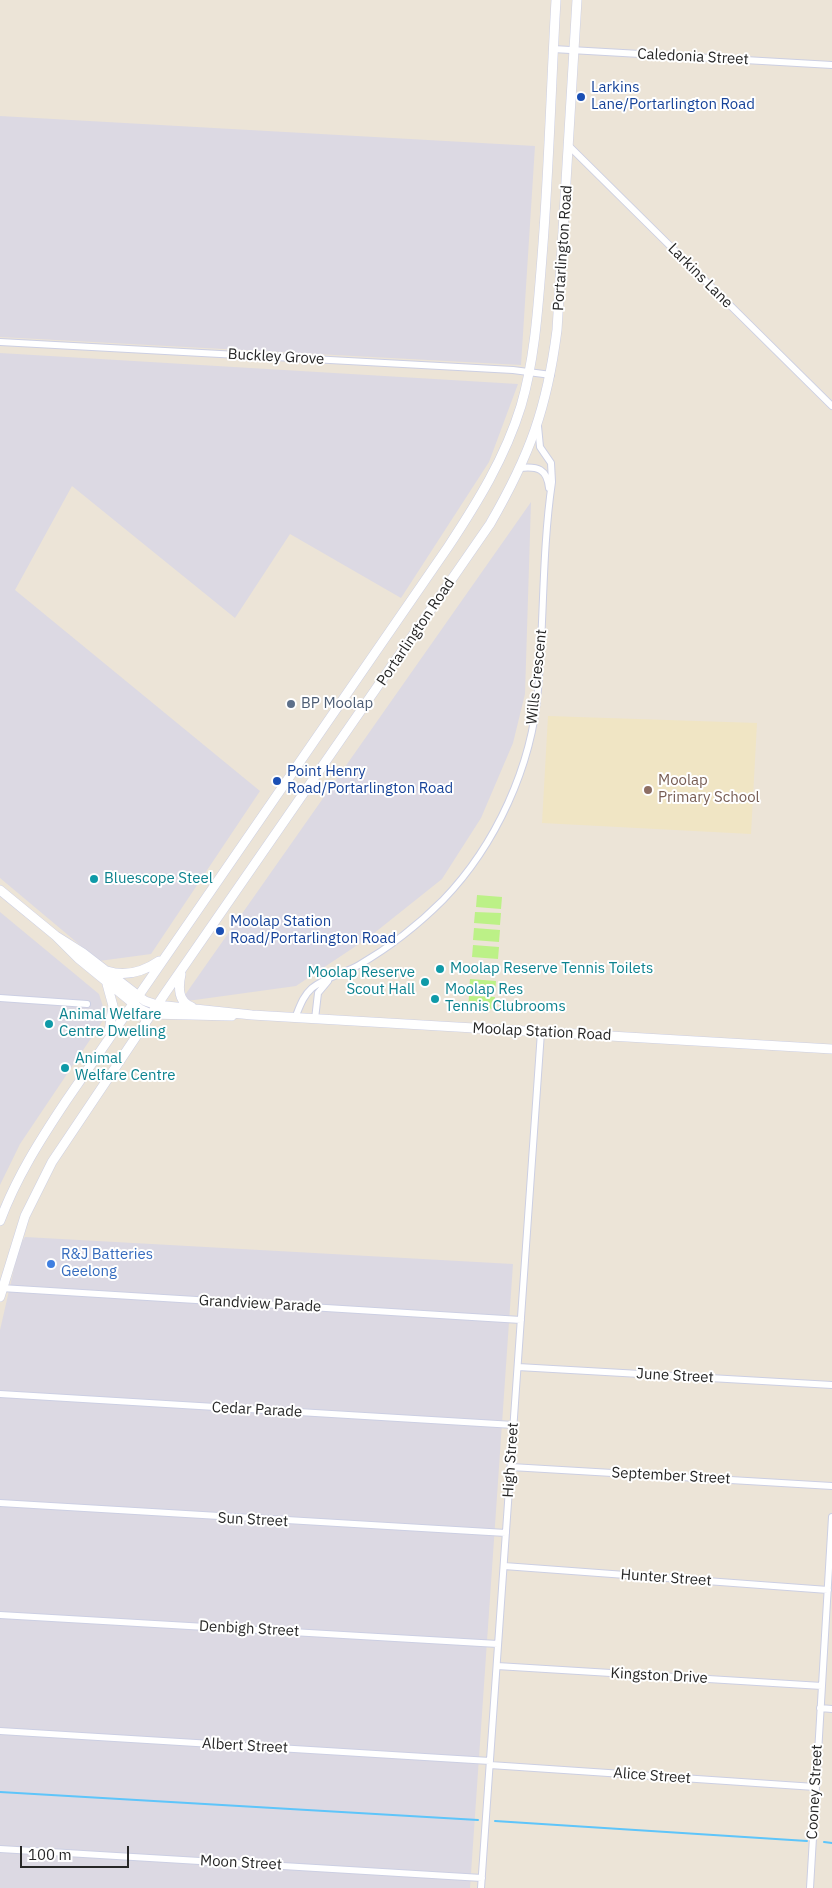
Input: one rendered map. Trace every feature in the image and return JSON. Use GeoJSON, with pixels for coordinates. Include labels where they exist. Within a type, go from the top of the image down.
{"type":"FeatureCollection","features":[{"type":"Feature","properties":{"kind":"main road","name":"Portarlington Road"},"geometry":{"type":"LineString","coordinates":[[0,1221],[8,1198],[32,1152],[163,958],[476,505],[499,463],[513,430],[530,372],[536,333],[544,227],[556,0]]}},
{"type":"Feature","properties":{"kind":"main road","name":"Portarlington Road"},"geometry":{"type":"LineString","coordinates":[[1,1291],[25,1216],[52,1162],[157,1005],[479,540],[520,468],[538,426],[551,376],[558,330],[577,0]]}},
{"type":"Feature","properties":{"kind":"main road"},"geometry":{"type":"LineString","coordinates":[[0,890],[56,936],[105,970],[151,1014]]}},
{"type":"Feature","properties":{"kind":"main road"},"geometry":{"type":"LineString","coordinates":[[56,936],[79,959],[107,982],[135,999],[157,1005]]}},
{"type":"Feature","properties":{"kind":"main road"},"geometry":{"type":"LineString","coordinates":[[105,970],[121,974],[137,972],[163,958]]}},
{"type":"Feature","properties":{"kind":"main road"},"geometry":{"type":"LineString","coordinates":[[182,969],[180,994],[185,1004],[194,1008]]}},
{"type":"Feature","properties":{"kind":"main road"},"geometry":{"type":"LineString","coordinates":[[104,1044],[112,1018],[111,994],[107,982]]}},
{"type":"Feature","properties":{"kind":"main road","name":"Moolap Station Road"},"geometry":{"type":"LineString","coordinates":[[157,1005],[295,1018],[832,1049]]}},
{"type":"Feature","properties":{"kind":"main road","name":"Moolap Station Road"},"geometry":{"type":"LineString","coordinates":[[151,1014],[252,1015]]}},
{"type":"Feature","properties":{"kind":"street","name":"Caledonia Street"},"geometry":{"type":"LineString","coordinates":[[554,49],[832,65]]}},
{"type":"Feature","properties":{"kind":"street","name":"Larkins Lane"},"geometry":{"type":"LineString","coordinates":[[569,146],[832,406]]}},
{"type":"Feature","properties":{"kind":"street","name":"Buckley Grove"},"geometry":{"type":"LineString","coordinates":[[0,342],[530,372],[551,376]]}},
{"type":"Feature","properties":{"kind":"street","name":"Wills Crescent"},"geometry":{"type":"LineString","coordinates":[[295,1018],[302,1000],[310,990],[374,956],[395,942],[443,900],[478,854],[506,805],[528,746],[538,691],[552,472],[551,464],[540,447],[538,426]]}},
{"type":"Feature","properties":{"kind":"street","name":"Wills Crescent"},"geometry":{"type":"LineString","coordinates":[[520,468],[533,467],[544,472],[548,480],[550,499]]}},
{"type":"Feature","properties":{"kind":"street"},"geometry":{"type":"LineString","coordinates":[[315,1019],[318,993],[329,980]]}},
{"type":"Feature","properties":{"kind":"street"},"geometry":{"type":"LineString","coordinates":[[0,998],[87,1004]]}},
{"type":"Feature","properties":{"kind":"street","name":"High Street"},"geometry":{"type":"LineString","coordinates":[[481,1888],[541,1032]]}},
{"type":"Feature","properties":{"kind":"street","name":"Grandview Parade"},"geometry":{"type":"LineString","coordinates":[[1,1291],[521,1320]]}},
{"type":"Feature","properties":{"kind":"street","name":"June Street"},"geometry":{"type":"LineString","coordinates":[[518,1367],[832,1385]]}},
{"type":"Feature","properties":{"kind":"street","name":"Cedar Parade"},"geometry":{"type":"LineString","coordinates":[[0,1394],[514,1425]]}},
{"type":"Feature","properties":{"kind":"street","name":"September Street"},"geometry":{"type":"LineString","coordinates":[[511,1467],[832,1486]]}},
{"type":"Feature","properties":{"kind":"street","name":"Sun Street"},"geometry":{"type":"LineString","coordinates":[[0,1504],[506,1533]]}},
{"type":"Feature","properties":{"kind":"street","name":"Cooney Street"},"geometry":{"type":"LineString","coordinates":[[810,1888],[832,1517]]}},
{"type":"Feature","properties":{"kind":"street","name":"Hunter Street"},"geometry":{"type":"LineString","coordinates":[[504,1566],[828,1590]]}},
{"type":"Feature","properties":{"kind":"street","name":"Denbigh Street"},"geometry":{"type":"LineString","coordinates":[[0,1615],[498,1644]]}},
{"type":"Feature","properties":{"kind":"street","name":"Kingston Drive"},"geometry":{"type":"LineString","coordinates":[[497,1666],[822,1686]]}},
{"type":"Feature","properties":{"kind":"street"},"geometry":{"type":"LineString","coordinates":[[820,1708],[832,1709]]}},
{"type":"Feature","properties":{"kind":"street","name":"Albert Street"},"geometry":{"type":"LineString","coordinates":[[0,1731],[490,1763]]}},
{"type":"Feature","properties":{"kind":"street","name":"Alice Street"},"geometry":{"type":"LineString","coordinates":[[490,1763],[815,1787]]}},
{"type":"Feature","properties":{"kind":"street","name":"Moon Street"},"geometry":{"type":"LineString","coordinates":[[0,1849],[482,1878]]}},
{"type":"Feature","properties":{"kind":"shaded area"},"geometry":{"type":"Polygon","coordinates":[[[0,116],[535,146],[521,365],[0,337],[0,116]]]}},
{"type":"Feature","properties":{"kind":"shaded area"},"geometry":{"type":"Polygon","coordinates":[[[0,353],[518,384],[489,462],[401,598],[290,534],[235,618],[72,486],[15,590],[260,791],[151,954],[99,961],[0,878],[0,353]]]}},
{"type":"Feature","properties":{"kind":"shaded area"},"geometry":{"type":"Polygon","coordinates":[[[531,502],[525,694],[513,743],[481,818],[442,879],[368,938],[296,986],[180,1002],[531,502]]]}},
{"type":"Feature","properties":{"kind":"shaded area","name":"Moolap Primary School"},"geometry":{"type":"Polygon","coordinates":[[[548,716],[757,723],[751,834],[542,823],[548,716]]]}},
{"type":"Feature","properties":{"kind":"shaded area"},"geometry":{"type":"Polygon","coordinates":[[[0,912],[99,994],[106,1016],[20,1144],[0,1185],[0,912]]]}},
{"type":"Feature","properties":{"kind":"shaded area"},"geometry":{"type":"Polygon","coordinates":[[[25,1237],[513,1264],[470,1888],[0,1888],[0,1330],[19,1247],[25,1237]]]}},
{"type":"Feature","properties":{"kind":"green space"},"geometry":{"type":"Polygon","coordinates":[[[477,895],[502,897],[501,909],[476,907],[477,895]]]}},
{"type":"Feature","properties":{"kind":"green space"},"geometry":{"type":"Polygon","coordinates":[[[475,912],[501,913],[500,925],[474,923],[475,912]]]}},
{"type":"Feature","properties":{"kind":"green space"},"geometry":{"type":"Polygon","coordinates":[[[474,928],[500,930],[499,942],[473,940],[474,928]]]}},
{"type":"Feature","properties":{"kind":"green space"},"geometry":{"type":"Polygon","coordinates":[[[473,945],[499,947],[498,959],[472,957],[473,945]]]}},
{"type":"Feature","properties":{"kind":"green space"},"geometry":{"type":"Polygon","coordinates":[[[470,979],[496,981],[495,993],[469,991],[470,979]]]}},
{"type":"Feature","properties":{"kind":"green space"},"geometry":{"type":"Polygon","coordinates":[[[469,996],[495,997],[494,1009],[468,1008],[469,996]]]}},
{"type":"Feature","properties":{"kind":"waterway"},"geometry":{"type":"LineString","coordinates":[[0,1792],[478,1820]]}},
{"type":"Feature","properties":{"kind":"waterway"},"geometry":{"type":"LineString","coordinates":[[495,1821],[807,1841]]}},
{"type":"Feature","properties":{"kind":"waterway"},"geometry":{"type":"LineString","coordinates":[[824,1842],[832,1843]]}},
{"type":"Feature","properties":{"kind":"place","name":"Larkins Lane/Portarlington Road"},"geometry":{"type":"Point","coordinates":[581,97]}},
{"type":"Feature","properties":{"kind":"place","name":"BP Moolap"},"geometry":{"type":"Point","coordinates":[291,704]}},
{"type":"Feature","properties":{"kind":"place","name":"Point Henry Road/Portarlington Road"},"geometry":{"type":"Point","coordinates":[277,781]}},
{"type":"Feature","properties":{"kind":"place","name":"Moolap Primary School"},"geometry":{"type":"Point","coordinates":[648,790]}},
{"type":"Feature","properties":{"kind":"place","name":"Bluescope Steel"},"geometry":{"type":"Point","coordinates":[94,879]}},
{"type":"Feature","properties":{"kind":"place","name":"Moolap Station Road/Portarlington Road"},"geometry":{"type":"Point","coordinates":[220,931]}},
{"type":"Feature","properties":{"kind":"place","name":"Moolap Reserve Tennis Toilets"},"geometry":{"type":"Point","coordinates":[440,969]}},
{"type":"Feature","properties":{"kind":"place","name":"Moolap Reserve Scout Hall"},"geometry":{"type":"Point","coordinates":[425,982]}},
{"type":"Feature","properties":{"kind":"place","name":"Moolap Res Tennis Clubrooms"},"geometry":{"type":"Point","coordinates":[435,999]}},
{"type":"Feature","properties":{"kind":"place","name":"Animal Welfare Centre Dwelling"},"geometry":{"type":"Point","coordinates":[49,1024]}},
{"type":"Feature","properties":{"kind":"place","name":"Animal Welfare Centre"},"geometry":{"type":"Point","coordinates":[65,1068]}},
{"type":"Feature","properties":{"kind":"place","name":"R&J Batteries Geelong"},"geometry":{"type":"Point","coordinates":[51,1264]}}]}
